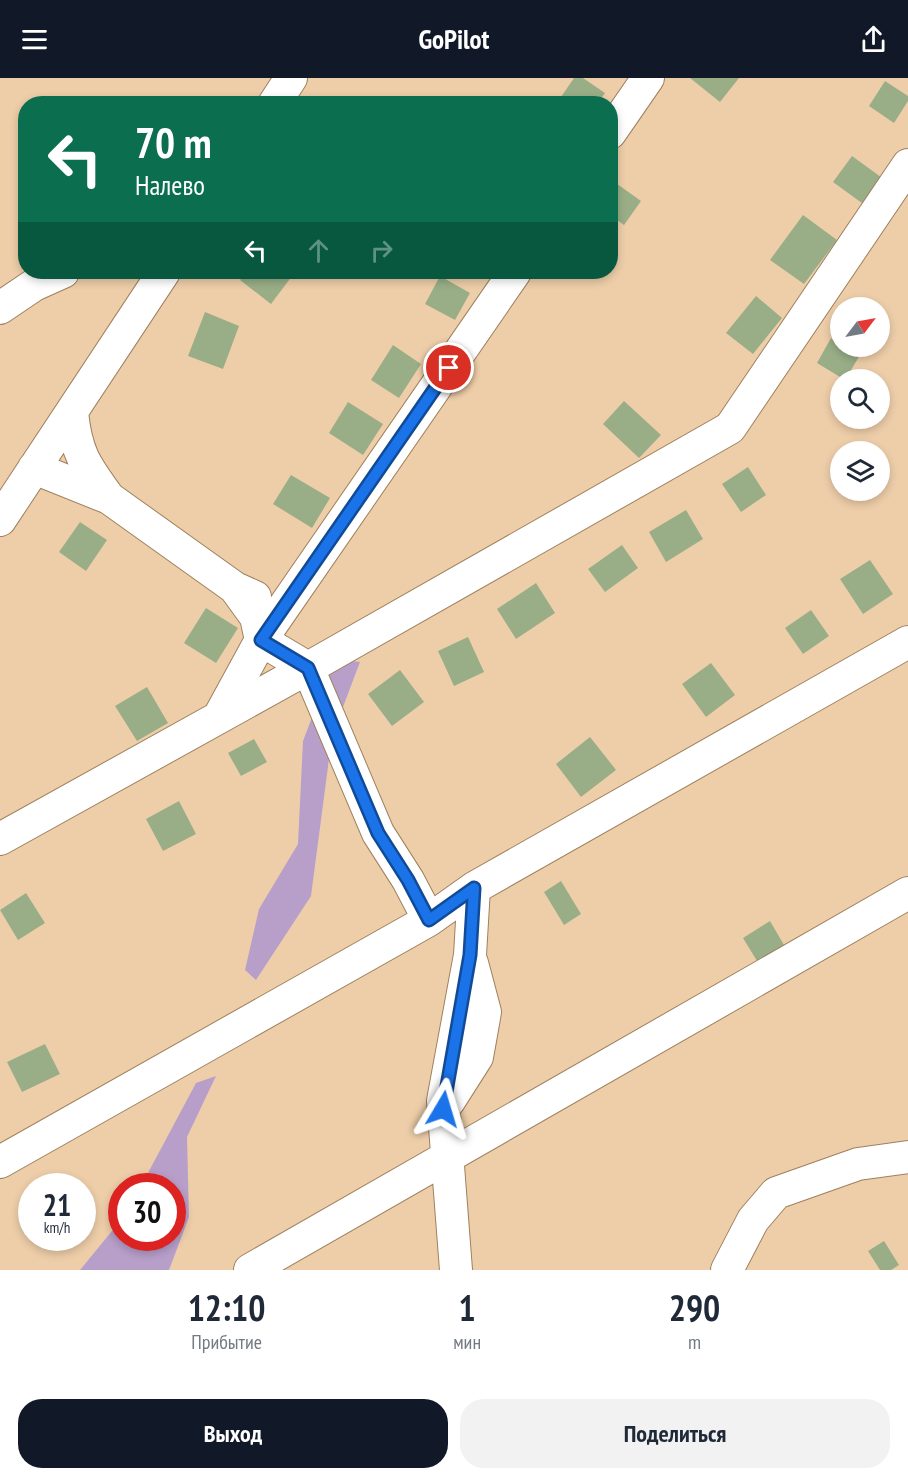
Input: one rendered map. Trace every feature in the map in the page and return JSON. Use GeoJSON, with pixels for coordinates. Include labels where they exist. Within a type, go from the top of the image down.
{"type":"FeatureCollection","features":[{"type":"Feature","properties":{"kind":"street"},"geometry":{"type":"LineString","coordinates":[[279,96],[291,78]]}},
{"type":"Feature","properties":{"kind":"street"},"geometry":{"type":"LineString","coordinates":[[618,121],[648,78]]}},
{"type":"Feature","properties":{"kind":"street"},"geometry":{"type":"LineString","coordinates":[[0,839],[308,668],[730,428],[908,165]]}},
{"type":"Feature","properties":{"kind":"street"},"geometry":{"type":"LineString","coordinates":[[0,308],[34,285],[47,279]]}},
{"type":"Feature","properties":{"kind":"street"},"geometry":{"type":"LineString","coordinates":[[0,520],[159,279]]}},
{"type":"Feature","properties":{"kind":"street"},"geometry":{"type":"LineString","coordinates":[[219,717],[261,640],[510,279]]}},
{"type":"Feature","properties":{"kind":"street"},"geometry":{"type":"LineString","coordinates":[[72,412],[75,442],[85,464],[109,498]]}},
{"type":"Feature","properties":{"kind":"street"},"geometry":{"type":"LineString","coordinates":[[34,468],[109,498],[236,588],[260,599],[276,594],[303,579]]}},
{"type":"Feature","properties":{"kind":"street"},"geometry":{"type":"LineString","coordinates":[[236,588],[256,617],[261,640],[308,668],[378,833],[408,880],[429,920]]}},
{"type":"Feature","properties":{"kind":"street"},"geometry":{"type":"LineString","coordinates":[[0,1162],[429,920],[474,888],[896,649],[908,619]]}},
{"type":"Feature","properties":{"kind":"street"},"geometry":{"type":"LineString","coordinates":[[456,1270],[443,1109],[470,955],[474,888]]}},
{"type":"Feature","properties":{"kind":"street"},"geometry":{"type":"LineString","coordinates":[[250,1270],[908,893]]}},
{"type":"Feature","properties":{"kind":"street"},"geometry":{"type":"LineString","coordinates":[[727,1270],[753,1220],[776,1193],[858,1164],[908,1157]]}},
{"type":"Feature","properties":{"kind":"shaded area"},"geometry":{"type":"Polygon","coordinates":[[[334,659],[360,662],[332,736],[311,896],[256,980],[245,970],[259,909],[298,844],[303,741],[334,659]]]}},
{"type":"Feature","properties":{"kind":"shaded area"},"geometry":{"type":"Polygon","coordinates":[[[216,1076],[187,1137],[189,1217],[186,1225],[186,1173],[148,1173],[196,1083],[216,1076]]]}},
{"type":"Feature","properties":{"kind":"shaded area"},"geometry":{"type":"Polygon","coordinates":[[[108,1236],[108,1251],[176,1251],[169,1270],[80,1270],[108,1236]]]}},
{"type":"Feature","properties":{"kind":"building"},"geometry":{"type":"Polygon","coordinates":[[[574,78],[583,78],[605,93],[603,96],[562,96],[574,78]]]}},
{"type":"Feature","properties":{"kind":"building"},"geometry":{"type":"Polygon","coordinates":[[[690,78],[739,78],[720,102],[690,78]]]}},
{"type":"Feature","properties":{"kind":"building"},"geometry":{"type":"Polygon","coordinates":[[[885,81],[908,96],[908,101],[894,123],[869,106],[885,81]]]}},
{"type":"Feature","properties":{"kind":"building"},"geometry":{"type":"Polygon","coordinates":[[[852,156],[885,180],[866,206],[833,182],[852,156]]]}},
{"type":"Feature","properties":{"kind":"building"},"geometry":{"type":"Polygon","coordinates":[[[618,185],[641,201],[624,225],[618,221],[618,185]]]}},
{"type":"Feature","properties":{"kind":"building"},"geometry":{"type":"Polygon","coordinates":[[[803,215],[837,240],[804,284],[770,260],[803,215]]]}},
{"type":"Feature","properties":{"kind":"building"},"geometry":{"type":"Polygon","coordinates":[[[241,279],[290,279],[271,304],[241,279]]]}},
{"type":"Feature","properties":{"kind":"building"},"geometry":{"type":"Polygon","coordinates":[[[438,279],[445,279],[470,293],[455,320],[425,304],[438,279]]]}},
{"type":"Feature","properties":{"kind":"building"},"geometry":{"type":"Polygon","coordinates":[[[756,296],[782,318],[753,354],[726,333],[756,296]]]}},
{"type":"Feature","properties":{"kind":"building"},"geometry":{"type":"Polygon","coordinates":[[[205,312],[239,326],[223,369],[188,356],[205,312]]]}},
{"type":"Feature","properties":{"kind":"building"},"geometry":{"type":"Polygon","coordinates":[[[830,340],[830,357],[859,357],[852,369],[830,369],[830,371],[817,363],[830,340]]]}},
{"type":"Feature","properties":{"kind":"building"},"geometry":{"type":"Polygon","coordinates":[[[393,345],[421,364],[399,398],[371,380],[393,345]]]}},
{"type":"Feature","properties":{"kind":"building"},"geometry":{"type":"Polygon","coordinates":[[[624,401],[661,435],[639,458],[603,424],[624,401]]]}},
{"type":"Feature","properties":{"kind":"building"},"geometry":{"type":"Polygon","coordinates":[[[348,402],[383,424],[363,455],[329,433],[348,402]]]}},
{"type":"Feature","properties":{"kind":"building"},"geometry":{"type":"Polygon","coordinates":[[[748,467],[766,495],[741,512],[722,484],[748,467]]]}},
{"type":"Feature","properties":{"kind":"building"},"geometry":{"type":"Polygon","coordinates":[[[291,475],[330,498],[312,528],[273,504],[291,475]]]}},
{"type":"Feature","properties":{"kind":"building"},"geometry":{"type":"Polygon","coordinates":[[[686,510],[703,539],[666,562],[649,532],[686,510]]]}},
{"type":"Feature","properties":{"kind":"building"},"geometry":{"type":"Polygon","coordinates":[[[80,522],[107,540],[86,571],[59,552],[80,522]]]}},
{"type":"Feature","properties":{"kind":"building"},"geometry":{"type":"Polygon","coordinates":[[[622,545],[638,568],[605,592],[588,569],[622,545]]]}},
{"type":"Feature","properties":{"kind":"building"},"geometry":{"type":"Polygon","coordinates":[[[870,560],[893,594],[863,614],[840,579],[870,560]]]}},
{"type":"Feature","properties":{"kind":"building"},"geometry":{"type":"Polygon","coordinates":[[[536,583],[555,613],[516,639],[497,609],[536,583]]]}},
{"type":"Feature","properties":{"kind":"building"},"geometry":{"type":"Polygon","coordinates":[[[206,608],[238,628],[216,663],[184,643],[206,608]]]}},
{"type":"Feature","properties":{"kind":"building"},"geometry":{"type":"Polygon","coordinates":[[[811,610],[829,636],[803,654],[785,628],[811,610]]]}},
{"type":"Feature","properties":{"kind":"building"},"geometry":{"type":"Polygon","coordinates":[[[468,637],[484,672],[454,686],[438,651],[468,637]]]}},
{"type":"Feature","properties":{"kind":"building"},"geometry":{"type":"Polygon","coordinates":[[[711,663],[735,695],[706,717],[682,684],[711,663]]]}},
{"type":"Feature","properties":{"kind":"building"},"geometry":{"type":"Polygon","coordinates":[[[400,670],[424,702],[392,726],[368,694],[400,670]]]}},
{"type":"Feature","properties":{"kind":"building"},"geometry":{"type":"Polygon","coordinates":[[[147,687],[168,723],[137,741],[115,706],[147,687]]]}},
{"type":"Feature","properties":{"kind":"building"},"geometry":{"type":"Polygon","coordinates":[[[590,737],[616,770],[581,797],[556,764],[590,737]]]}},
{"type":"Feature","properties":{"kind":"building"},"geometry":{"type":"Polygon","coordinates":[[[254,739],[267,762],[241,776],[228,753],[254,739]]]}},
{"type":"Feature","properties":{"kind":"building"},"geometry":{"type":"Polygon","coordinates":[[[179,801],[196,834],[163,851],[146,819],[179,801]]]}},
{"type":"Feature","properties":{"kind":"building"},"geometry":{"type":"Polygon","coordinates":[[[561,881],[581,914],[564,925],[544,892],[561,881]]]}},
{"type":"Feature","properties":{"kind":"building"},"geometry":{"type":"Polygon","coordinates":[[[26,893],[45,923],[18,940],[0,910],[26,893]]]}},
{"type":"Feature","properties":{"kind":"building"},"geometry":{"type":"Polygon","coordinates":[[[770,921],[784,945],[757,961],[743,938],[770,921]]]}},
{"type":"Feature","properties":{"kind":"building"},"geometry":{"type":"Polygon","coordinates":[[[45,1044],[60,1074],[22,1092],[7,1062],[45,1044]]]}},
{"type":"Feature","properties":{"kind":"building"},"geometry":{"type":"Polygon","coordinates":[[[884,1241],[899,1265],[891,1270],[880,1270],[868,1251],[884,1241]]]}},
{"type":"Feature","properties":{"kind":"route"},"geometry":{"type":"LineString","coordinates":[[443,1109],[470,955],[474,888],[429,920],[408,880],[378,833],[349,770],[308,668],[261,640],[449,368]]}}]}
